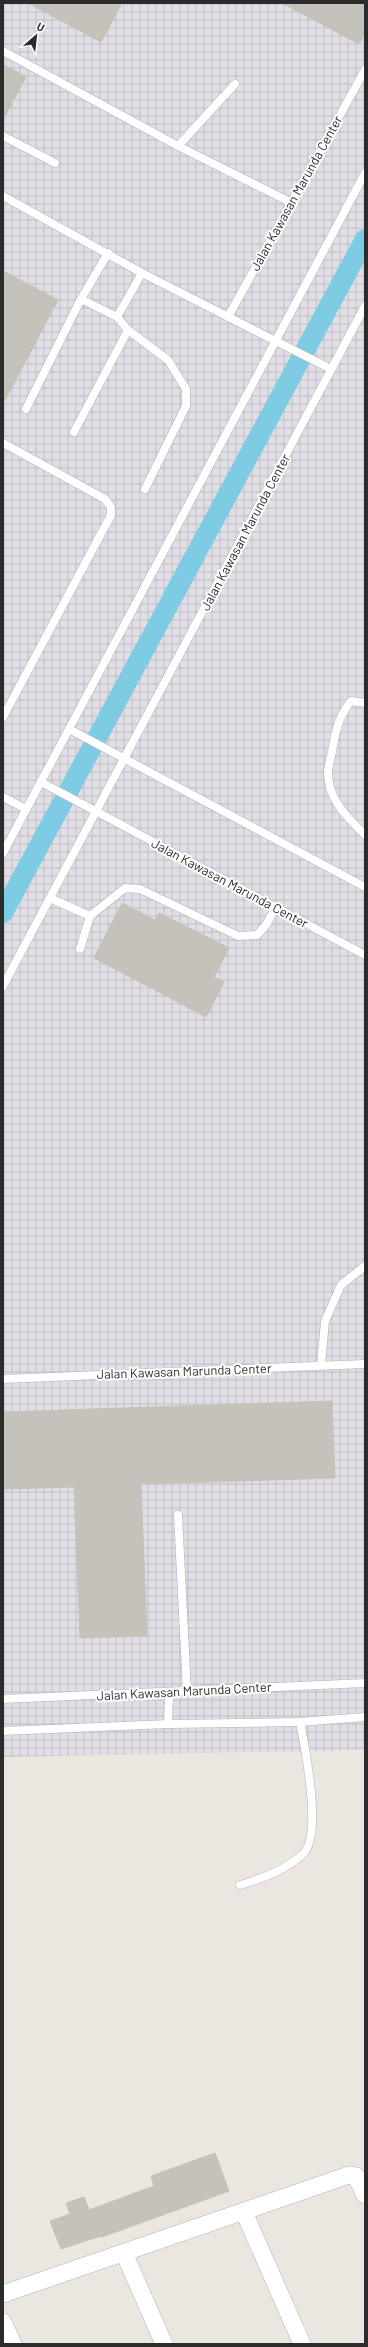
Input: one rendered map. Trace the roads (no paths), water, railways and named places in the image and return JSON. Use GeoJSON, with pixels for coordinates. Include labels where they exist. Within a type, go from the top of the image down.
{"type":"FeatureCollection","features":[{"type":"Feature","properties":{"kind":"street"},"geometry":{"type":"LineString","coordinates":[[3,2294],[124,2254],[349,2175],[356,2176],[365,2195]]}},
{"type":"Feature","properties":{"kind":"street"},"geometry":{"type":"LineString","coordinates":[[244,2212],[302,2344]]}},
{"type":"Feature","properties":{"kind":"street"},"geometry":{"type":"LineString","coordinates":[[124,2254],[164,2344]]}},
{"type":"Feature","properties":{"kind":"street"},"geometry":{"type":"LineString","coordinates":[[3,2322],[13,2344]]}},
{"type":"Feature","properties":{"kind":"lane"},"geometry":{"type":"LineString","coordinates":[[3,51],[178,146],[290,202]]}},
{"type":"Feature","properties":{"kind":"lane","name":"Jalan Kawasan Marunda Center"},"geometry":{"type":"LineString","coordinates":[[228,317],[290,202],[365,70]]}},
{"type":"Feature","properties":{"kind":"lane"},"geometry":{"type":"LineString","coordinates":[[178,146],[235,84]]}},
{"type":"Feature","properties":{"kind":"lane"},"geometry":{"type":"LineString","coordinates":[[3,136],[55,163]]}},
{"type":"Feature","properties":{"kind":"lane"},"geometry":{"type":"LineString","coordinates":[[3,853],[26,809],[43,784],[72,731],[279,341],[365,173]]}},
{"type":"Feature","properties":{"kind":"lane"},"geometry":{"type":"LineString","coordinates":[[3,196],[142,273],[279,341],[329,368]]}},
{"type":"Feature","properties":{"kind":"lane"},"geometry":{"type":"LineString","coordinates":[[26,409],[81,299],[108,253]]}},
{"type":"Feature","properties":{"kind":"lane"},"geometry":{"type":"LineString","coordinates":[[117,317],[142,273]]}},
{"type":"Feature","properties":{"kind":"lane"},"geometry":{"type":"LineString","coordinates":[[81,299],[117,317],[128,330],[168,360],[186,389],[186,406],[145,490]]}},
{"type":"Feature","properties":{"kind":"lane","name":"Jalan Kawasan Marunda Center"},"geometry":{"type":"LineString","coordinates":[[3,986],[50,898],[121,757],[329,368],[365,306]]}},
{"type":"Feature","properties":{"kind":"lane"},"geometry":{"type":"LineString","coordinates":[[74,432],[128,330]]}},
{"type":"Feature","properties":{"kind":"lane"},"geometry":{"type":"LineString","coordinates":[[3,443],[105,499],[111,506],[111,515],[3,717]]}},
{"type":"Feature","properties":{"kind":"lane"},"geometry":{"type":"LineString","coordinates":[[365,702],[351,701],[337,724],[328,773],[331,790],[341,811],[365,835]]}},
{"type":"Feature","properties":{"kind":"lane"},"geometry":{"type":"LineString","coordinates":[[72,731],[365,887]]}},
{"type":"Feature","properties":{"kind":"lane","name":"Jalan Kawasan Marunda Center"},"geometry":{"type":"LineString","coordinates":[[43,784],[365,955]]}},
{"type":"Feature","properties":{"kind":"lane"},"geometry":{"type":"LineString","coordinates":[[3,798],[26,809]]}},
{"type":"Feature","properties":{"kind":"lane"},"geometry":{"type":"LineString","coordinates":[[80,949],[90,916],[125,888],[140,889],[238,936],[257,935],[266,925],[276,907]]}},
{"type":"Feature","properties":{"kind":"lane"},"geometry":{"type":"LineString","coordinates":[[50,898],[90,916]]}},
{"type":"Feature","properties":{"kind":"lane"},"geometry":{"type":"LineString","coordinates":[[321,1365],[326,1322],[341,1284],[365,1266]]}},
{"type":"Feature","properties":{"kind":"lane","name":"Jalan Kawasan Marunda Center"},"geometry":{"type":"LineString","coordinates":[[3,1379],[365,1364]]}},
{"type":"Feature","properties":{"kind":"lane"},"geometry":{"type":"LineString","coordinates":[[178,1515],[187,1691]]}},
{"type":"Feature","properties":{"kind":"lane","name":"Jalan Kawasan Marunda Center"},"geometry":{"type":"LineString","coordinates":[[3,1699],[365,1683]]}},
{"type":"Feature","properties":{"kind":"lane"},"geometry":{"type":"LineString","coordinates":[[168,1724],[169,1692]]}},
{"type":"Feature","properties":{"kind":"lane"},"geometry":{"type":"LineString","coordinates":[[3,1731],[168,1724],[300,1722],[365,1717]]}},
{"type":"Feature","properties":{"kind":"lane"},"geometry":{"type":"LineString","coordinates":[[240,1885],[266,1878],[304,1854],[310,1834],[312,1801],[300,1722]]}},
{"type":"Feature","properties":{"kind":"waterway"},"geometry":{"type":"LineString","coordinates":[[3,913],[365,239]]}}]}
